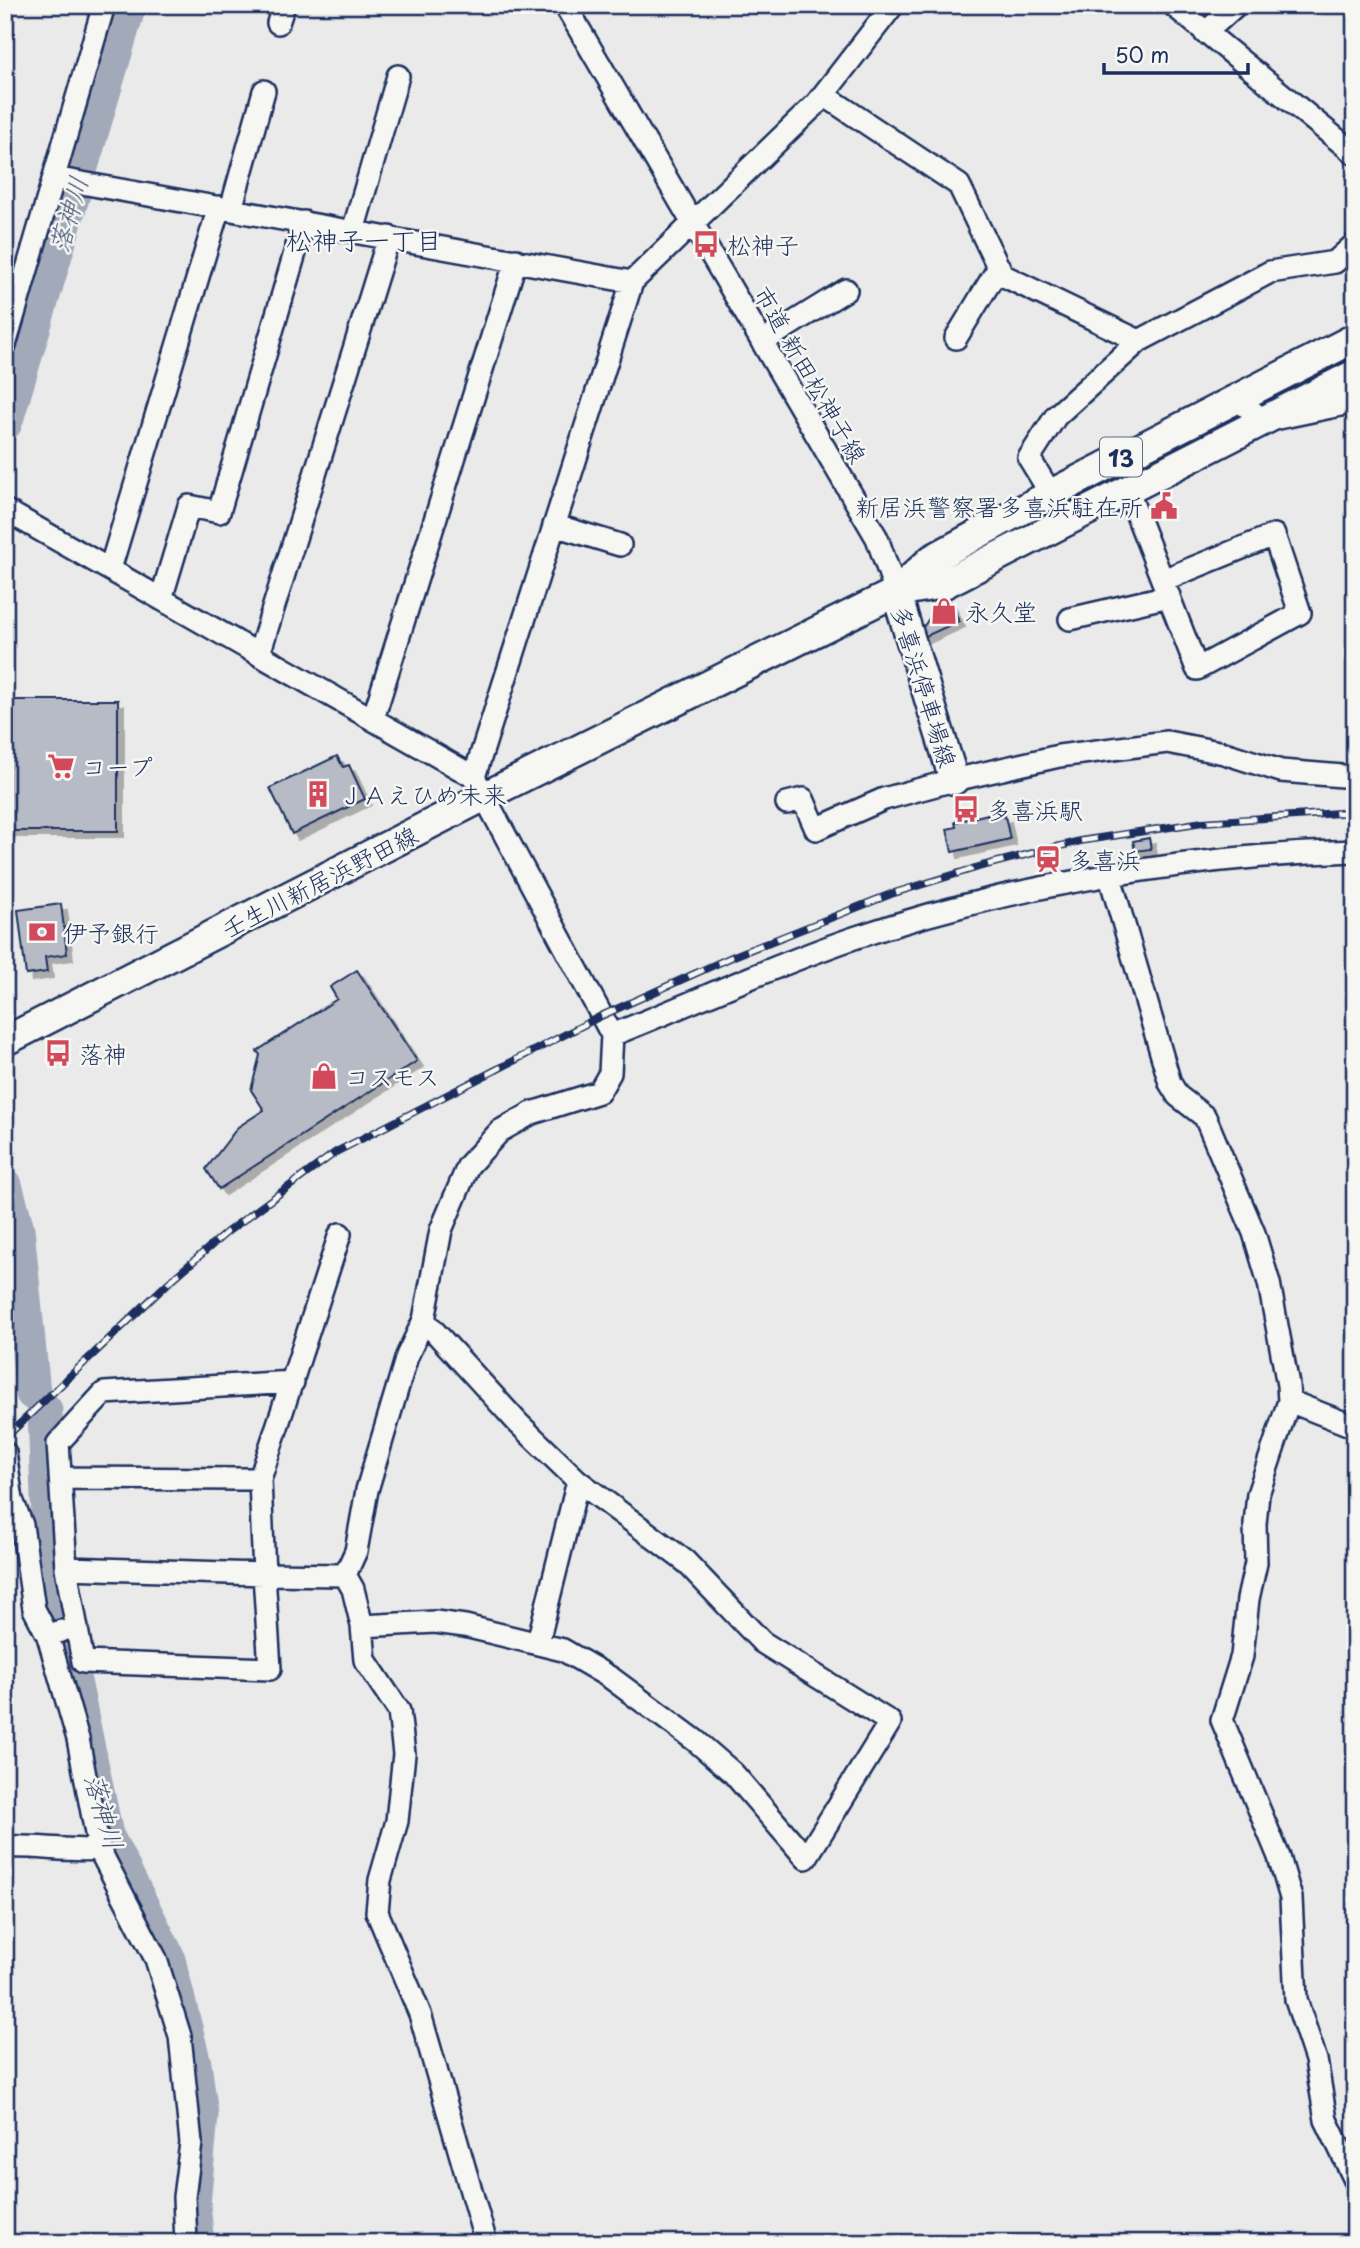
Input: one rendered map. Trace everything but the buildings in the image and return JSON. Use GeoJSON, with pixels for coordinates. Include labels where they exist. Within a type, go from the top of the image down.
{"type":"FeatureCollection","features":[{"type":"Feature","properties":{"kind":"main road","name":"壬生川新居浜野田線"},"geometry":{"type":"LineString","coordinates":[[896,592],[932,559],[1051,494],[1355,338]]}},
{"type":"Feature","properties":{"kind":"main road","name":"壬生川新居浜野田線"},"geometry":{"type":"LineString","coordinates":[[5,1041],[479,786],[896,592],[944,584],[1355,374]]}},
{"type":"Feature","properties":{"kind":"main road","name":"多喜浜停車場線"},"geometry":{"type":"LineString","coordinates":[[896,592],[954,780]]}},
{"type":"Feature","properties":{"kind":"street"},"geometry":{"type":"LineString","coordinates":[[5,345],[57,178],[104,5]]}},
{"type":"Feature","properties":{"kind":"street","name":"市道 新田松神子線"},"geometry":{"type":"LineString","coordinates":[[565,5],[877,538],[896,592]]}},
{"type":"Feature","properties":{"kind":"street"},"geometry":{"type":"LineString","coordinates":[[479,786],[554,525],[632,282],[824,95],[893,5]]}},
{"type":"Feature","properties":{"kind":"street"},"geometry":{"type":"LineString","coordinates":[[1173,5],[1355,154]]}},
{"type":"Feature","properties":{"kind":"street"},"geometry":{"type":"LineString","coordinates":[[1205,33],[1236,5]]}},
{"type":"Feature","properties":{"kind":"street"},"geometry":{"type":"LineString","coordinates":[[353,231],[398,76]]}},
{"type":"Feature","properties":{"kind":"street"},"geometry":{"type":"LineString","coordinates":[[110,569],[264,91]]}},
{"type":"Feature","properties":{"kind":"street"},"geometry":{"type":"LineString","coordinates":[[824,95],[960,185],[1002,275],[1139,341]]}},
{"type":"Feature","properties":{"kind":"street"},"geometry":{"type":"LineString","coordinates":[[57,178],[632,282]]}},
{"type":"Feature","properties":{"kind":"street"},"geometry":{"type":"LineString","coordinates":[[161,598],[189,506],[219,512],[304,222]]}},
{"type":"Feature","properties":{"kind":"street"},"geometry":{"type":"LineString","coordinates":[[259,654],[389,237]]}},
{"type":"Feature","properties":{"kind":"street"},"geometry":{"type":"LineString","coordinates":[[1051,494],[1029,458],[1056,416],[1139,341],[1270,272],[1335,262],[1355,244]]}},
{"type":"Feature","properties":{"kind":"street"},"geometry":{"type":"LineString","coordinates":[[373,719],[516,260]]}},
{"type":"Feature","properties":{"kind":"street"},"geometry":{"type":"LineString","coordinates":[[956,338],[999,267]]}},
{"type":"Feature","properties":{"kind":"street"},"geometry":{"type":"LineString","coordinates":[[762,342],[846,290]]}},
{"type":"Feature","properties":{"kind":"street"},"geometry":{"type":"LineString","coordinates":[[1236,398],[1264,421],[1355,402]]}},
{"type":"Feature","properties":{"kind":"street"},"geometry":{"type":"LineString","coordinates":[[1070,619],[1166,588],[1274,535],[1300,613],[1197,669],[1166,588],[1128,492]]}},
{"type":"Feature","properties":{"kind":"street"},"geometry":{"type":"LineString","coordinates":[[5,510],[373,719],[479,786],[612,1035],[610,1073],[599,1092],[532,1113],[500,1130],[468,1166],[441,1230],[424,1320],[407,1356],[367,1490],[356,1551],[345,1575]]}},
{"type":"Feature","properties":{"kind":"street"},"geometry":{"type":"LineString","coordinates":[[554,525],[620,545]]}},
{"type":"Feature","properties":{"kind":"street"},"geometry":{"type":"LineString","coordinates":[[787,803],[803,799],[816,829],[884,799],[954,780],[1059,756],[1167,742],[1224,753],[1281,771],[1355,777]]}},
{"type":"Feature","properties":{"kind":"street"},"geometry":{"type":"LineString","coordinates":[[612,1035],[854,939],[999,896],[1193,863],[1295,853],[1355,851]]}},
{"type":"Feature","properties":{"kind":"street"},"geometry":{"type":"LineString","coordinates":[[1110,877],[1170,1083],[1178,1096],[1205,1116],[1254,1233],[1269,1283],[1289,1401],[1258,1494],[1255,1524],[1256,1563],[1248,1599],[1242,1656],[1222,1720],[1279,1857],[1288,1888],[1296,2000],[1316,2060],[1326,2120],[1355,2180]]}},
{"type":"Feature","properties":{"kind":"street"},"geometry":{"type":"LineString","coordinates":[[293,1382],[104,1393],[58,1443],[66,1568],[83,1662],[270,1669],[260,1479],[293,1382],[340,1234]]}},
{"type":"Feature","properties":{"kind":"street"},"geometry":{"type":"LineString","coordinates":[[362,1626],[435,1622],[538,1642],[563,1650],[611,1678],[696,1741],[733,1773],[806,1858],[890,1722],[762,1642],[685,1561],[578,1481],[518,1423],[424,1320]]}},
{"type":"Feature","properties":{"kind":"street"},"geometry":{"type":"LineString","coordinates":[[1289,1401],[1355,1427]]}},
{"type":"Feature","properties":{"kind":"street"},"geometry":{"type":"LineString","coordinates":[[5,1453],[9,1502],[22,1525],[34,1609],[49,1636],[78,1739],[99,1849],[156,1959],[180,2036],[191,2143],[184,2197],[186,2243]]}},
{"type":"Feature","properties":{"kind":"street"},"geometry":{"type":"LineString","coordinates":[[60,1478],[260,1479]]}},
{"type":"Feature","properties":{"kind":"street"},"geometry":{"type":"LineString","coordinates":[[538,1642],[578,1481]]}},
{"type":"Feature","properties":{"kind":"street"},"geometry":{"type":"LineString","coordinates":[[66,1568],[345,1575]]}},
{"type":"Feature","properties":{"kind":"street"},"geometry":{"type":"LineString","coordinates":[[345,1575],[353,1589],[362,1626],[365,1660],[399,1711],[404,1754],[397,1821],[380,1880],[377,1912],[420,2014],[486,2243]]}},
{"type":"Feature","properties":{"kind":"street"},"geometry":{"type":"LineString","coordinates":[[49,1636],[75,1625]]}},
{"type":"Feature","properties":{"kind":"street"},"geometry":{"type":"LineString","coordinates":[[5,1847],[27,1846],[72,1851],[99,1849]]}},
{"type":"Feature","properties":{"kind":"waterway","name":"落神川"},"geometry":{"type":"LineString","coordinates":[[5,423],[129,5]]}},
{"type":"Feature","properties":{"kind":"waterway","name":"落神川"},"geometry":{"type":"LineString","coordinates":[[5,1185],[17,1229],[33,1393]]}},
{"type":"Feature","properties":{"kind":"waterway","name":"落神川"},"geometry":{"type":"LineString","coordinates":[[45,1410],[49,1526],[66,1643],[106,1835],[167,1956],[194,2064],[201,2115],[193,2205],[197,2243]]}},
{"type":"Feature","properties":{"kind":"railway"},"geometry":{"type":"LineString","coordinates":[[5,1438],[167,1284],[227,1232],[336,1152],[601,1016],[734,956],[891,894],[982,866],[1080,841],[1203,822],[1355,812]]}},
{"type":"Feature","properties":{"kind":"place","name":"松神子"},"geometry":{"type":"Point","coordinates":[706,244]}},
{"type":"Feature","properties":{"kind":"place","name":"新居浜警察署多喜浜駐在所"},"geometry":{"type":"Point","coordinates":[1164,506]}},
{"type":"Feature","properties":{"kind":"place","name":"永久堂"},"geometry":{"type":"Point","coordinates":[944,611]}},
{"type":"Feature","properties":{"kind":"place","name":"コープ"},"geometry":{"type":"Point","coordinates":[61,766]}},
{"type":"Feature","properties":{"kind":"place","name":"ＪＡえひめ未来"},"geometry":{"type":"Point","coordinates":[318,794]}},
{"type":"Feature","properties":{"kind":"place","name":"多喜浜駅"},"geometry":{"type":"Point","coordinates":[966,809]}},
{"type":"Feature","properties":{"kind":"place","name":"多喜浜"},"geometry":{"type":"Point","coordinates":[1048,859]}},
{"type":"Feature","properties":{"kind":"place","name":"伊予銀行"},"geometry":{"type":"Point","coordinates":[42,932]}},
{"type":"Feature","properties":{"kind":"place","name":"落神"},"geometry":{"type":"Point","coordinates":[58,1053]}},
{"type":"Feature","properties":{"kind":"place","name":"コスモス"},"geometry":{"type":"Point","coordinates":[324,1076]}},
{"type":"Feature","properties":{"kind":"district","name":"松神子一丁目"},"geometry":{"type":"Point","coordinates":[364,239]}}]}
